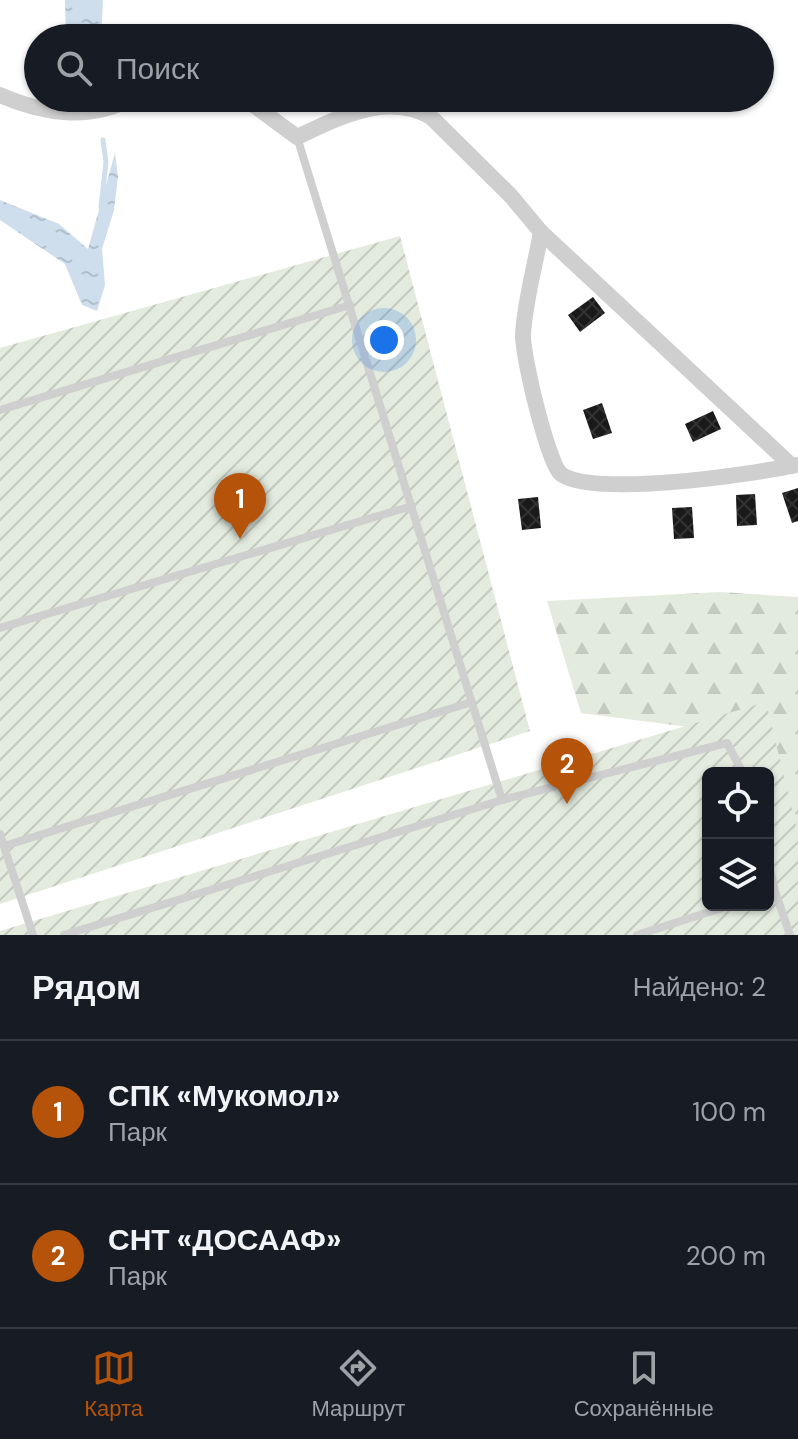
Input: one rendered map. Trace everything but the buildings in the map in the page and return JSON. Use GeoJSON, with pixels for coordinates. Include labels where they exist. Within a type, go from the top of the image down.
{"type":"FeatureCollection","features":[{"type":"Feature","properties":{"kind":"street"},"geometry":{"type":"LineString","coordinates":[[0,95],[24,106]]}},
{"type":"Feature","properties":{"kind":"street"},"geometry":{"type":"LineString","coordinates":[[263,112],[297,137],[359,112]]}},
{"type":"Feature","properties":{"kind":"street"},"geometry":{"type":"LineString","coordinates":[[422,112],[431,117],[501,186],[541,232],[795,465]]}},
{"type":"Feature","properties":{"kind":"street"},"geometry":{"type":"LineString","coordinates":[[541,232],[523,337],[540,422],[558,472],[571,480],[638,484],[795,465]]}},
{"type":"Feature","properties":{"kind":"lane"},"geometry":{"type":"LineString","coordinates":[[297,137],[502,800]]}},
{"type":"Feature","properties":{"kind":"lane"},"geometry":{"type":"LineString","coordinates":[[0,410],[350,305]]}},
{"type":"Feature","properties":{"kind":"lane"},"geometry":{"type":"LineString","coordinates":[[0,628],[412,506]]}},
{"type":"Feature","properties":{"kind":"lane"},"geometry":{"type":"LineString","coordinates":[[4,846],[472,702]]}},
{"type":"Feature","properties":{"kind":"lane"},"geometry":{"type":"LineString","coordinates":[[64,935],[502,800],[727,743],[740,767]]}},
{"type":"Feature","properties":{"kind":"lane"},"geometry":{"type":"LineString","coordinates":[[0,834],[33,935]]}},
{"type":"Feature","properties":{"kind":"lane"},"geometry":{"type":"LineString","coordinates":[[774,899],[790,935]]}},
{"type":"Feature","properties":{"kind":"lane"},"geometry":{"type":"LineString","coordinates":[[637,935],[712,911]]}},
{"type":"Feature","properties":{"kind":"green space"},"geometry":{"type":"Polygon","coordinates":[[[400,236],[530,731],[0,904],[0,348],[400,236]]]}},
{"type":"Feature","properties":{"kind":"green space"},"geometry":{"type":"Polygon","coordinates":[[[720,592],[798,597],[798,881],[774,795],[774,767],[764,767],[742,734],[581,713],[547,601],[720,592]]]}},
{"type":"Feature","properties":{"kind":"green space"},"geometry":{"type":"Polygon","coordinates":[[[766,702],[798,834],[798,935],[0,935],[0,931],[766,702]]]}},
{"type":"Feature","properties":{"kind":"water"},"geometry":{"type":"Polygon","coordinates":[[[65,0],[103,0],[102,24],[66,24],[65,0]]]}},
{"type":"Feature","properties":{"kind":"water"},"geometry":{"type":"Polygon","coordinates":[[[115,153],[118,177],[114,210],[102,249],[105,285],[97,311],[82,305],[65,264],[0,220],[0,200],[59,224],[88,249],[115,153]]]}},
{"type":"Feature","properties":{"kind":"waterway"},"geometry":{"type":"LineString","coordinates":[[101,207],[106,162],[103,140]]}},
{"type":"Feature","properties":{"kind":"place","name":"СПК «Мукомол»"},"geometry":{"type":"Point","coordinates":[240,539]}},
{"type":"Feature","properties":{"kind":"place","name":"СНТ «ДОСААФ»"},"geometry":{"type":"Point","coordinates":[567,804]}}]}
